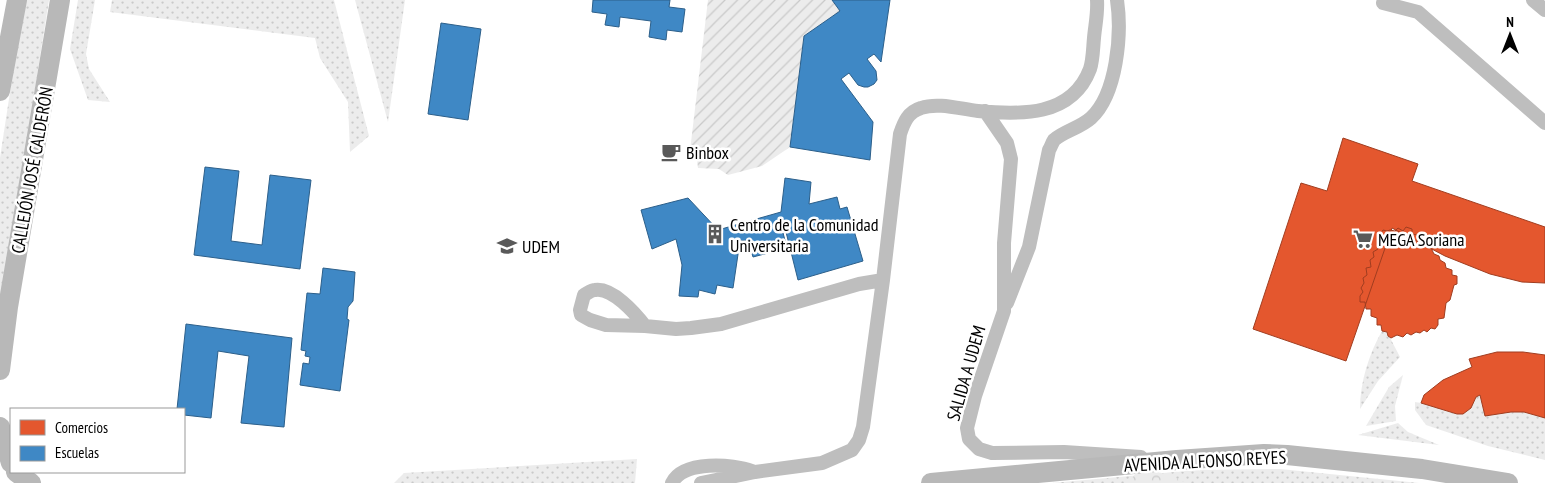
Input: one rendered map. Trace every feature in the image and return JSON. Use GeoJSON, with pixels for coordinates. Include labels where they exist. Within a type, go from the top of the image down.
{"type":"FeatureCollection","features":[{"type":"Feature","properties":{"kind":"main road"},"geometry":{"type":"LineString","coordinates":[[0,91],[17,0]]}},
{"type":"Feature","properties":{"kind":"main road","name":"CALLEJÓN JOSÉ CALDERÓN"},"geometry":{"type":"LineString","coordinates":[[0,370],[4,313],[60,0]]}},
{"type":"Feature","properties":{"kind":"main road"},"geometry":{"type":"LineString","coordinates":[[0,427],[10,460]]}},
{"type":"Feature","properties":{"kind":"main road","name":"AVENIDA ALFONSO REYES"},"geometry":{"type":"LineString","coordinates":[[931,483],[1177,460],[1264,454],[1422,469],[1508,483]]}},
{"type":"Feature","properties":{"kind":"street"},"geometry":{"type":"LineString","coordinates":[[700,483],[755,472],[822,463],[852,450],[859,440],[863,427],[900,134],[904,121],[912,112],[928,107],[1028,112],[1053,108],[1067,100],[1082,84],[1091,68],[1098,0]]}},
{"type":"Feature","properties":{"kind":"street"},"geometry":{"type":"LineString","coordinates":[[1004,311],[1028,247],[1049,150],[1054,141],[1091,119],[1101,107],[1108,92],[1118,42],[1117,0]]}},
{"type":"Feature","properties":{"kind":"street"},"geometry":{"type":"LineString","coordinates":[[1418,12],[1427,0]]}},
{"type":"Feature","properties":{"kind":"street"},"geometry":{"type":"LineString","coordinates":[[1533,0],[1545,10]]}},
{"type":"Feature","properties":{"kind":"street"},"geometry":{"type":"LineString","coordinates":[[1383,3],[1418,12],[1545,123]]}},
{"type":"Feature","properties":{"kind":"street","name":"SALIDA A UDEM"},"geometry":{"type":"LineString","coordinates":[[985,111],[1007,143],[1012,159],[1004,243],[1004,311],[981,378],[967,428],[972,444],[979,449],[992,453],[1064,452],[1177,460]]}},
{"type":"Feature","properties":{"kind":"street"},"geometry":{"type":"LineString","coordinates":[[645,326],[676,329],[721,324],[860,284],[883,280]]}},
{"type":"Feature","properties":{"kind":"street"},"geometry":{"type":"LineString","coordinates":[[672,483],[683,472],[702,466],[738,466],[755,472]]}},
{"type":"Feature","properties":{"kind":"green space"},"geometry":{"type":"Polygon","coordinates":[[[24,0],[49,0],[0,310],[0,158],[24,0]]]}},
{"type":"Feature","properties":{"kind":"green space"},"geometry":{"type":"Polygon","coordinates":[[[78,0],[95,0],[86,54],[89,69],[110,102],[88,100],[70,49],[78,0]]]}},
{"type":"Feature","properties":{"kind":"green space"},"geometry":{"type":"Polygon","coordinates":[[[112,0],[334,0],[369,136],[350,152],[348,102],[320,58],[315,38],[110,12],[112,0]]]}},
{"type":"Feature","properties":{"kind":"green space"},"geometry":{"type":"Polygon","coordinates":[[[355,0],[405,0],[388,122],[355,0]]]}},
{"type":"Feature","properties":{"kind":"green space"},"geometry":{"type":"Polygon","coordinates":[[[708,0],[832,0],[840,11],[804,36],[790,147],[762,166],[728,175],[719,169],[698,168],[697,160],[689,159],[708,0]]]}},
{"type":"Feature","properties":{"kind":"green space"},"geometry":{"type":"Polygon","coordinates":[[[1382,331],[1387,332],[1400,357],[1378,381],[1360,409],[1366,368],[1382,331]]]}},
{"type":"Feature","properties":{"kind":"green space"},"geometry":{"type":"Polygon","coordinates":[[[1403,375],[1395,406],[1396,421],[1366,426],[1389,387],[1403,375]]]}},
{"type":"Feature","properties":{"kind":"green space"},"geometry":{"type":"Polygon","coordinates":[[[1480,395],[1511,412],[1524,412],[1545,418],[1545,460],[1488,446],[1426,425],[1415,410],[1415,402],[1457,414],[1471,408],[1476,397],[1480,395]]]}},
{"type":"Feature","properties":{"kind":"green space"},"geometry":{"type":"Polygon","coordinates":[[[1398,423],[1408,432],[1439,445],[1358,435],[1398,423]]]}},
{"type":"Feature","properties":{"kind":"green space"},"geometry":{"type":"Polygon","coordinates":[[[637,459],[635,483],[394,483],[404,473],[637,459]]]}},
{"type":"Feature","properties":{"kind":"green space"},"geometry":{"type":"Polygon","coordinates":[[[1141,465],[1187,483],[1129,483],[1141,465]]]}},
{"type":"Feature","properties":{"kind":"green space"},"geometry":{"type":"Polygon","coordinates":[[[1280,469],[1419,483],[1052,483],[1196,470],[1280,469]]]}},
{"type":"Feature","properties":{"kind":"building: Comercios"},"geometry":{"type":"Polygon","coordinates":[[[1343,138],[1418,164],[1412,181],[1545,227],[1545,283],[1522,282],[1490,274],[1445,256],[1392,228],[1346,361],[1253,329],[1301,183],[1327,191],[1343,138]]]}},
{"type":"Feature","properties":{"kind":"building: Comercios"},"geometry":{"type":"Polygon","coordinates":[[[1406,227],[1412,229],[1412,234],[1418,235],[1419,241],[1425,242],[1434,254],[1439,256],[1440,260],[1445,263],[1446,268],[1452,270],[1452,275],[1457,276],[1457,284],[1454,285],[1450,300],[1446,303],[1444,318],[1438,319],[1438,325],[1435,329],[1431,328],[1427,332],[1424,330],[1420,333],[1416,332],[1411,335],[1407,333],[1403,337],[1397,335],[1391,338],[1387,332],[1382,331],[1381,325],[1377,325],[1377,318],[1371,316],[1371,309],[1366,309],[1365,302],[1360,302],[1360,296],[1363,292],[1361,288],[1364,283],[1363,278],[1367,275],[1366,268],[1371,267],[1370,260],[1374,257],[1373,252],[1378,249],[1378,242],[1381,240],[1380,234],[1383,230],[1395,231],[1398,228],[1403,231],[1406,227]]]}},
{"type":"Feature","properties":{"kind":"building: Comercios"},"geometry":{"type":"Polygon","coordinates":[[[1497,352],[1523,352],[1545,355],[1545,418],[1524,412],[1485,416],[1480,395],[1476,397],[1471,408],[1463,414],[1457,414],[1421,403],[1424,395],[1443,380],[1472,367],[1469,359],[1497,352]]]}},
{"type":"Feature","properties":{"kind":"building: Escuelas"},"geometry":{"type":"Polygon","coordinates":[[[593,0],[670,0],[669,7],[685,9],[682,32],[667,30],[666,40],[649,37],[651,21],[620,17],[619,27],[605,25],[607,14],[592,12],[593,0]]]}},
{"type":"Feature","properties":{"kind":"building: Escuelas"},"geometry":{"type":"Polygon","coordinates":[[[832,0],[890,0],[881,62],[874,54],[867,59],[876,71],[877,80],[874,84],[864,87],[858,85],[849,73],[841,79],[873,122],[870,160],[790,147],[804,36],[840,11],[832,0]]]}},
{"type":"Feature","properties":{"kind":"building: Escuelas"},"geometry":{"type":"Polygon","coordinates":[[[441,23],[481,29],[468,120],[428,114],[441,23]]]}},
{"type":"Feature","properties":{"kind":"building: Escuelas"},"geometry":{"type":"Polygon","coordinates":[[[205,167],[239,171],[231,241],[262,245],[270,175],[311,180],[300,269],[194,255],[205,167]]]}},
{"type":"Feature","properties":{"kind":"building: Escuelas","name":"Centro de la Comunidad Universitaria"},"geometry":{"type":"Polygon","coordinates":[[[785,178],[811,182],[809,204],[837,197],[840,209],[847,207],[863,261],[798,280],[785,228],[782,229],[787,248],[753,257],[748,240],[740,241],[733,288],[717,285],[715,294],[699,290],[698,297],[679,296],[682,265],[676,239],[652,249],[641,210],[688,198],[718,230],[781,212],[785,178]]]}},
{"type":"Feature","properties":{"kind":"building: Escuelas"},"geometry":{"type":"Polygon","coordinates":[[[323,268],[355,272],[353,301],[348,307],[347,319],[349,320],[340,391],[300,385],[303,363],[309,364],[310,357],[305,356],[306,351],[301,350],[307,293],[320,294],[323,268]]]}},
{"type":"Feature","properties":{"kind":"building: Escuelas"},"geometry":{"type":"Polygon","coordinates":[[[186,324],[292,338],[284,427],[241,423],[249,356],[218,351],[211,418],[185,415],[185,408],[177,408],[186,324]]]}},
{"type":"Feature","properties":{"kind":"place","name":"Binbox"},"geometry":{"type":"Point","coordinates":[671,152]}},
{"type":"Feature","properties":{"kind":"place","name":"Centro de la Comunidad Universitaria"},"geometry":{"type":"Point","coordinates":[715,234]}},
{"type":"Feature","properties":{"kind":"place","name":"MEGA Soriana"},"geometry":{"type":"Point","coordinates":[1363,239]}},
{"type":"Feature","properties":{"kind":"place","name":"UDEM"},"geometry":{"type":"Point","coordinates":[507,246]}}]}
